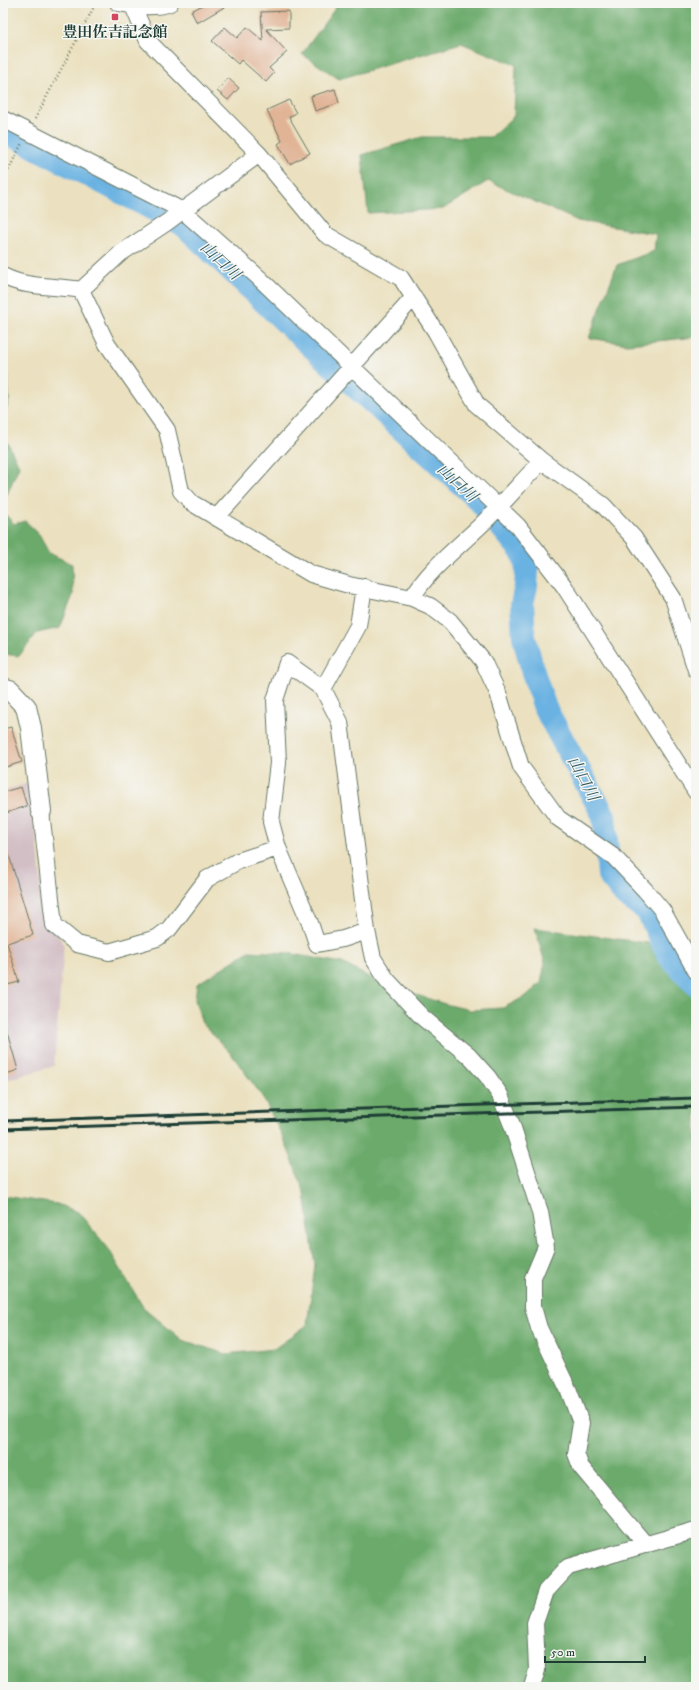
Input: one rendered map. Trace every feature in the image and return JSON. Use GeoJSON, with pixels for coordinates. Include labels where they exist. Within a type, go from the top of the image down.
{"type":"FeatureCollection","features":[{"type":"Feature","properties":{"kind":"street"},"geometry":{"type":"LineString","coordinates":[[126,4],[164,5],[170,3]]}},
{"type":"Feature","properties":{"kind":"street"},"geometry":{"type":"LineString","coordinates":[[126,4],[155,50],[259,154],[325,234],[380,268],[401,278],[436,332],[477,405],[542,461],[603,505],[634,538],[673,598],[696,670]]}},
{"type":"Feature","properties":{"kind":"street"},"geometry":{"type":"LineString","coordinates":[[3,119],[183,211],[257,276],[518,526],[564,586],[696,792]]}},
{"type":"Feature","properties":{"kind":"street"},"geometry":{"type":"LineString","coordinates":[[82,290],[121,253],[183,211],[259,154]]}},
{"type":"Feature","properties":{"kind":"street"},"geometry":{"type":"LineString","coordinates":[[3,276],[27,285],[64,287],[82,290]]}},
{"type":"Feature","properties":{"kind":"street"},"geometry":{"type":"LineString","coordinates":[[82,290],[107,344],[167,430],[181,491],[192,503],[311,574],[349,585],[412,598],[430,606],[450,621],[483,661],[498,694],[521,767],[558,818],[614,857],[662,910],[696,971]]}},
{"type":"Feature","properties":{"kind":"street"},"geometry":{"type":"LineString","coordinates":[[216,518],[414,296]]}},
{"type":"Feature","properties":{"kind":"street"},"geometry":{"type":"LineString","coordinates":[[412,598],[419,585],[542,461]]}},
{"type":"Feature","properties":{"kind":"street"},"geometry":{"type":"LineString","coordinates":[[323,689],[358,626],[364,587]]}},
{"type":"Feature","properties":{"kind":"street"},"geometry":{"type":"LineString","coordinates":[[367,931],[343,939],[316,944],[308,916],[278,848],[271,822],[278,764],[275,700],[287,664],[323,689],[340,722],[367,931],[373,958],[387,980],[422,1017],[469,1056],[488,1077],[500,1095],[514,1131],[540,1212],[546,1247],[533,1278],[533,1307],[539,1328],[569,1391],[581,1423],[576,1454],[581,1467],[646,1545]]}},
{"type":"Feature","properties":{"kind":"street"},"geometry":{"type":"LineString","coordinates":[[3,688],[10,690],[26,707],[31,728],[54,925],[77,944],[109,952],[157,938],[169,930],[207,879],[238,861],[278,848]]}},
{"type":"Feature","properties":{"kind":"street"},"geometry":{"type":"LineString","coordinates":[[532,1687],[537,1670],[535,1623],[546,1591],[568,1567],[696,1530]]}},
{"type":"Feature","properties":{"kind":"path"},"geometry":{"type":"LineString","coordinates":[[28,131],[96,3]]}},
{"type":"Feature","properties":{"kind":"path"},"geometry":{"type":"LineString","coordinates":[[3,181],[19,149]]}},
{"type":"Feature","properties":{"kind":"shaded area"},"geometry":{"type":"Polygon","coordinates":[[[32,782],[44,916],[64,944],[54,1066],[3,1081],[3,791],[32,782]]]}},
{"type":"Feature","properties":{"kind":"green space"},"geometry":{"type":"Polygon","coordinates":[[[339,3],[696,3],[696,337],[628,344],[589,338],[617,265],[654,251],[656,234],[578,221],[488,181],[443,209],[368,213],[362,155],[422,137],[490,137],[514,116],[516,65],[461,43],[339,79],[302,54],[339,3]]]}},
{"type":"Feature","properties":{"kind":"green space"},"geometry":{"type":"Polygon","coordinates":[[[3,374],[8,375],[9,400],[3,421],[3,374]]]}},
{"type":"Feature","properties":{"kind":"green space"},"geometry":{"type":"Polygon","coordinates":[[[3,433],[19,466],[3,504],[3,433]]]}},
{"type":"Feature","properties":{"kind":"green space"},"geometry":{"type":"Polygon","coordinates":[[[3,512],[14,524],[25,521],[38,533],[49,553],[72,564],[73,595],[60,628],[37,633],[19,656],[3,654],[3,512]]]}},
{"type":"Feature","properties":{"kind":"green space"},"geometry":{"type":"Polygon","coordinates":[[[535,928],[648,943],[696,990],[696,1687],[3,1687],[3,1196],[57,1204],[78,1212],[108,1248],[143,1307],[182,1340],[226,1354],[274,1349],[307,1325],[315,1265],[305,1193],[284,1139],[262,1096],[232,1055],[202,1023],[195,1000],[197,984],[249,951],[287,953],[342,963],[382,984],[445,1004],[470,1010],[503,1008],[526,996],[541,983],[545,963],[535,928]]]}},
{"type":"Feature","properties":{"kind":"building"},"geometry":{"type":"Polygon","coordinates":[[[207,3],[231,3],[197,23],[191,11],[207,3]]]}},
{"type":"Feature","properties":{"kind":"building"},"geometry":{"type":"Polygon","coordinates":[[[289,11],[289,28],[266,29],[287,52],[269,68],[274,73],[266,82],[241,60],[238,64],[212,41],[225,27],[237,38],[247,27],[263,41],[261,12],[289,11]]]}},
{"type":"Feature","properties":{"kind":"building"},"geometry":{"type":"Polygon","coordinates":[[[228,78],[239,88],[228,100],[217,91],[228,78]]]}},
{"type":"Feature","properties":{"kind":"building"},"geometry":{"type":"Polygon","coordinates":[[[335,89],[339,103],[315,111],[311,96],[335,89]]]}},
{"type":"Feature","properties":{"kind":"building"},"geometry":{"type":"Polygon","coordinates":[[[289,100],[296,113],[289,117],[310,153],[290,164],[278,144],[282,141],[267,110],[289,100]]]}},
{"type":"Feature","properties":{"kind":"building"},"geometry":{"type":"Polygon","coordinates":[[[11,727],[22,762],[3,768],[3,729],[11,727]]]}},
{"type":"Feature","properties":{"kind":"building"},"geometry":{"type":"Polygon","coordinates":[[[21,787],[27,806],[3,814],[3,792],[21,787]]]}},
{"type":"Feature","properties":{"kind":"building"},"geometry":{"type":"Polygon","coordinates":[[[3,845],[6,845],[33,935],[7,943],[19,982],[3,986],[3,845]]]}},
{"type":"Feature","properties":{"kind":"building"},"geometry":{"type":"Polygon","coordinates":[[[6,1028],[18,1070],[3,1075],[3,1029],[6,1028]]]}},
{"type":"Feature","properties":{"kind":"waterway","name":"山口川"},"geometry":{"type":"LineString","coordinates":[[3,130],[184,225],[294,330],[481,502],[524,554],[527,570],[526,586],[522,604],[524,637],[534,675],[545,708],[604,816],[609,875],[625,895],[647,910],[669,956],[696,984]]}},
{"type":"Feature","properties":{"kind":"railway"},"geometry":{"type":"LineString","coordinates":[[3,1121],[696,1098]]}},
{"type":"Feature","properties":{"kind":"railway"},"geometry":{"type":"LineString","coordinates":[[3,1129],[696,1107]]}},
{"type":"Feature","properties":{"kind":"place","name":"豊田佐吉記念館"},"geometry":{"type":"Point","coordinates":[115,17]}}]}
